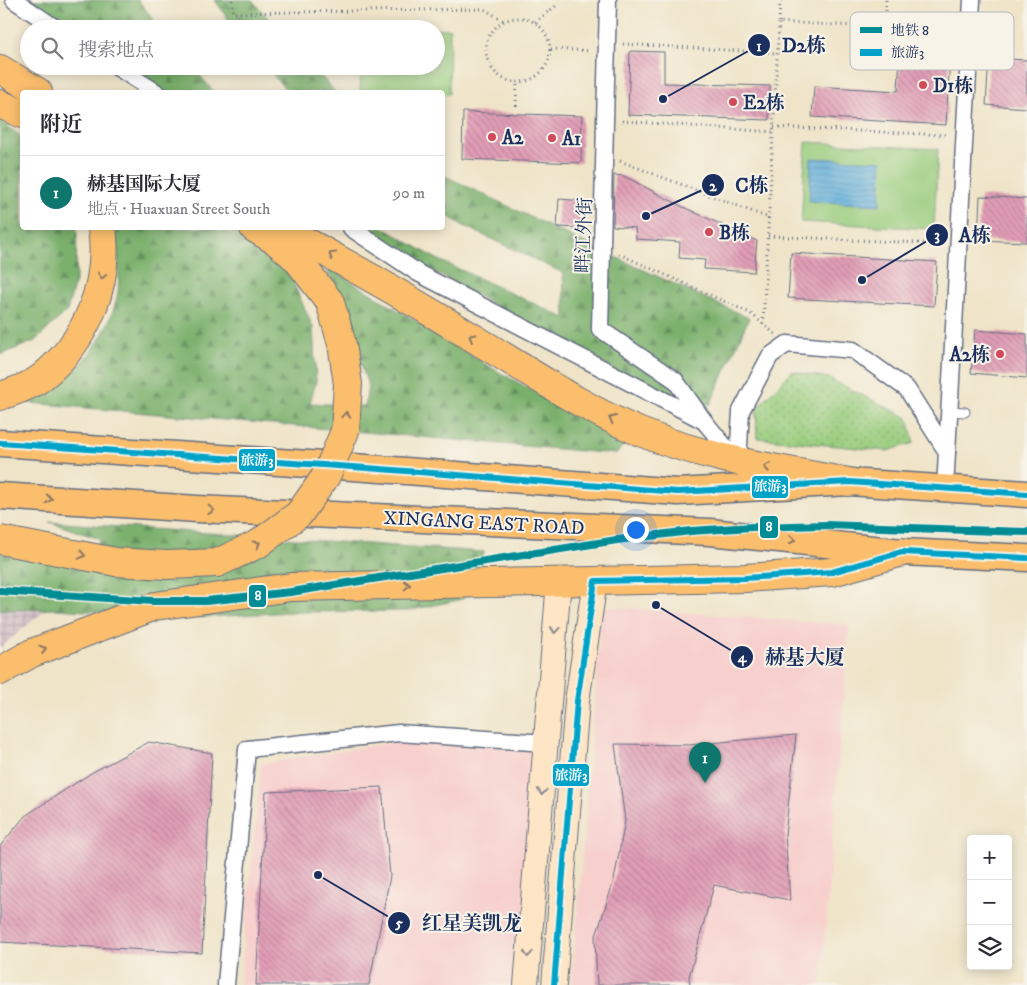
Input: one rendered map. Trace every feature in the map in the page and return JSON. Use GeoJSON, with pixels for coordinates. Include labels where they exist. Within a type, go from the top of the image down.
{"type":"FeatureCollection","features":[{"type":"Feature","properties":{"kind":"highway"},"geometry":{"type":"LineString","coordinates":[[0,69],[35,90]]}},
{"type":"Feature","properties":{"kind":"highway"},"geometry":{"type":"LineString","coordinates":[[0,104],[20,113]]}},
{"type":"Feature","properties":{"kind":"highway"},"geometry":{"type":"LineString","coordinates":[[0,396],[40,378],[68,352],[86,324],[98,296],[103,268],[102,230]]}},
{"type":"Feature","properties":{"kind":"highway"},"geometry":{"type":"LineString","coordinates":[[0,540],[116,562],[167,565],[216,564],[258,544],[299,514],[326,476],[345,431],[348,384],[342,344],[330,302],[296,258],[276,241],[257,230]]}},
{"type":"Feature","properties":{"kind":"highway"},"geometry":{"type":"LineString","coordinates":[[285,230],[386,285],[596,412],[640,432],[691,450],[738,462],[849,482]]}},
{"type":"Feature","properties":{"kind":"highway"},"geometry":{"type":"LineString","coordinates":[[0,671],[32,653],[155,606],[291,587],[745,578],[832,572],[902,552]]}},
{"type":"Feature","properties":{"kind":"main road"},"geometry":{"type":"LineString","coordinates":[[0,444],[366,468],[678,492],[849,482],[945,490],[1027,494]]}},
{"type":"Feature","properties":{"kind":"main road","name":"XINGANG EAST ROAD"},"geometry":{"type":"LineString","coordinates":[[0,496],[206,510],[710,532],[902,552],[1027,558]]}},
{"type":"Feature","properties":{"kind":"street"},"geometry":{"type":"LineString","coordinates":[[14,0],[43,20]]}},
{"type":"Feature","properties":{"kind":"street","name":"畔江外街"},"geometry":{"type":"LineString","coordinates":[[608,0],[600,329],[675,380],[704,421]]}},
{"type":"Feature","properties":{"kind":"street"},"geometry":{"type":"LineString","coordinates":[[945,490],[947,452],[957,411],[969,70]]}},
{"type":"Feature","properties":{"kind":"street"},"geometry":{"type":"LineString","coordinates":[[129,75],[153,90]]}},
{"type":"Feature","properties":{"kind":"street"},"geometry":{"type":"LineString","coordinates":[[354,230],[418,273],[704,421],[738,462]]}},
{"type":"Feature","properties":{"kind":"street"},"geometry":{"type":"LineString","coordinates":[[738,462],[740,411],[770,356],[787,344],[854,350],[907,389],[947,452]]}},
{"type":"Feature","properties":{"kind":"street"},"geometry":{"type":"LineString","coordinates":[[526,985],[559,581]]}},
{"type":"Feature","properties":{"kind":"street"},"geometry":{"type":"LineString","coordinates":[[554,985],[577,700],[595,581]]}},
{"type":"Feature","properties":{"kind":"street"},"geometry":{"type":"LineString","coordinates":[[226,985],[247,749],[399,733],[546,743]]}},
{"type":"Feature","properties":{"kind":"path"},"geometry":{"type":"LineString","coordinates":[[232,0],[232,13],[484,8],[504,20]]}},
{"type":"Feature","properties":{"kind":"path"},"geometry":{"type":"LineString","coordinates":[[763,324],[780,0]]}},
{"type":"Feature","properties":{"kind":"path"},"geometry":{"type":"LineString","coordinates":[[535,22],[556,6]]}},
{"type":"Feature","properties":{"kind":"path"},"geometry":{"type":"LineString","coordinates":[[514,18],[525,18],[535,22],[549,38],[551,49],[550,59],[541,72],[528,81],[517,82],[507,80],[498,75],[490,67],[486,57],[486,46],[489,36],[495,27],[504,20],[514,18]]}},
{"type":"Feature","properties":{"kind":"path"},"geometry":{"type":"LineString","coordinates":[[779,22],[850,25]]}},
{"type":"Feature","properties":{"kind":"path"},"geometry":{"type":"LineString","coordinates":[[619,44],[777,53]]}},
{"type":"Feature","properties":{"kind":"path"},"geometry":{"type":"LineString","coordinates":[[551,49],[594,51]]}},
{"type":"Feature","properties":{"kind":"path"},"geometry":{"type":"LineString","coordinates":[[516,106],[517,82]]}},
{"type":"Feature","properties":{"kind":"path"},"geometry":{"type":"LineString","coordinates":[[614,120],[773,132]]}},
{"type":"Feature","properties":{"kind":"path"},"geometry":{"type":"LineString","coordinates":[[773,126],[950,135]]}},
{"type":"Feature","properties":{"kind":"path"},"geometry":{"type":"LineString","coordinates":[[612,158],[769,218]]}},
{"type":"Feature","properties":{"kind":"path"},"geometry":{"type":"LineString","coordinates":[[768,236],[945,244]]}},
{"type":"Feature","properties":{"kind":"path"},"geometry":{"type":"LineString","coordinates":[[603,247],[750,313],[787,344]]}},
{"type":"Feature","properties":{"kind":"shaded area"},"geometry":{"type":"Polygon","coordinates":[[[0,597],[56,601],[0,648],[0,597]]]}},
{"type":"Feature","properties":{"kind":"shaded area"},"geometry":{"type":"Polygon","coordinates":[[[602,606],[849,625],[821,985],[572,985],[602,606]]]}},
{"type":"Feature","properties":{"kind":"shaded area"},"geometry":{"type":"Polygon","coordinates":[[[401,741],[536,747],[519,985],[240,985],[261,764],[401,741]]]}},
{"type":"Feature","properties":{"kind":"green space"},"geometry":{"type":"Polygon","coordinates":[[[34,0],[138,0],[154,20],[56,20],[32,4],[34,0]]]}},
{"type":"Feature","properties":{"kind":"green space"},"geometry":{"type":"Polygon","coordinates":[[[215,0],[252,0],[270,20],[229,20],[215,0]]]}},
{"type":"Feature","properties":{"kind":"green space"},"geometry":{"type":"Polygon","coordinates":[[[445,29],[450,29],[449,94],[445,94],[445,90],[360,90],[361,75],[445,75],[445,29]]]}},
{"type":"Feature","properties":{"kind":"green space"},"geometry":{"type":"Polygon","coordinates":[[[138,75],[200,75],[212,90],[160,90],[138,75]]]}},
{"type":"Feature","properties":{"kind":"green space"},"geometry":{"type":"Polygon","coordinates":[[[273,75],[320,75],[333,90],[286,90],[273,75]]]}},
{"type":"Feature","properties":{"kind":"green space"},"geometry":{"type":"Polygon","coordinates":[[[0,121],[20,136],[20,230],[76,230],[77,232],[76,278],[67,311],[35,341],[0,355],[0,121]]]}},
{"type":"Feature","properties":{"kind":"green space"},"geometry":{"type":"Polygon","coordinates":[[[806,142],[938,149],[934,229],[801,222],[806,142]]]}},
{"type":"Feature","properties":{"kind":"green space"},"geometry":{"type":"Polygon","coordinates":[[[445,176],[587,244],[749,318],[710,405],[650,389],[408,258],[366,230],[387,230],[437,259],[565,318],[563,273],[462,225],[445,214],[445,176]]]}},
{"type":"Feature","properties":{"kind":"green space"},"geometry":{"type":"Polygon","coordinates":[[[115,230],[232,230],[288,271],[313,327],[316,382],[310,403],[365,406],[368,385],[326,266],[502,374],[628,441],[616,454],[19,402],[64,379],[82,363],[104,332],[117,297],[119,262],[115,230]]]}},
{"type":"Feature","properties":{"kind":"green space"},"geometry":{"type":"Polygon","coordinates":[[[792,371],[828,378],[908,418],[914,443],[887,451],[757,438],[756,409],[792,371]]]}},
{"type":"Feature","properties":{"kind":"green space"},"geometry":{"type":"Polygon","coordinates":[[[49,522],[484,552],[481,574],[463,599],[407,611],[291,612],[191,618],[56,609],[0,610],[0,553],[87,562],[100,539],[49,522]]]}},
{"type":"Feature","properties":{"kind":"water"},"geometry":{"type":"Polygon","coordinates":[[[811,158],[882,161],[880,205],[809,201],[811,158]]]}},
{"type":"Feature","properties":{"kind":"building"},"geometry":{"type":"Polygon","coordinates":[[[630,51],[664,52],[664,83],[770,86],[769,120],[628,115],[630,51]]]}},
{"type":"Feature","properties":{"kind":"building"},"geometry":{"type":"Polygon","coordinates":[[[1014,59],[1027,60],[1027,108],[986,105],[988,70],[1014,70],[1014,59]]]}},
{"type":"Feature","properties":{"kind":"building","name":"D1栋"},"geometry":{"type":"Polygon","coordinates":[[[899,70],[949,70],[946,125],[812,117],[814,86],[898,91],[899,70]]]}},
{"type":"Feature","properties":{"kind":"building"},"geometry":{"type":"Polygon","coordinates":[[[463,112],[582,116],[581,163],[462,159],[463,112]]]}},
{"type":"Feature","properties":{"kind":"building"},"geometry":{"type":"Polygon","coordinates":[[[614,175],[624,176],[681,206],[757,241],[754,272],[704,269],[705,260],[679,258],[680,242],[636,239],[635,228],[613,226],[614,175]]]}},
{"type":"Feature","properties":{"kind":"building"},"geometry":{"type":"Polygon","coordinates":[[[980,196],[1027,199],[1027,242],[978,240],[980,196]]]}},
{"type":"Feature","properties":{"kind":"building"},"geometry":{"type":"Polygon","coordinates":[[[559,199],[584,201],[583,228],[557,227],[559,199]]]}},
{"type":"Feature","properties":{"kind":"building"},"geometry":{"type":"Polygon","coordinates":[[[791,253],[937,262],[934,306],[788,298],[791,253]]]}},
{"type":"Feature","properties":{"kind":"building","name":"A2栋"},"geometry":{"type":"Polygon","coordinates":[[[975,330],[1027,334],[1027,378],[971,373],[975,330]]]}},
{"type":"Feature","properties":{"kind":"building"},"geometry":{"type":"Polygon","coordinates":[[[796,735],[785,835],[790,900],[714,885],[689,977],[690,985],[597,985],[595,939],[614,880],[625,821],[615,744],[689,745],[796,735]]]}},
{"type":"Feature","properties":{"kind":"building"},"geometry":{"type":"Polygon","coordinates":[[[149,742],[212,753],[202,953],[0,942],[0,846],[25,816],[91,773],[149,742]]]}},
{"type":"Feature","properties":{"kind":"building"},"geometry":{"type":"Polygon","coordinates":[[[382,787],[390,876],[369,985],[256,985],[266,792],[382,787]]]}},
{"type":"Feature","properties":{"kind":"metro line","name":"8"},"geometry":{"type":"LineString","coordinates":[[0,591],[153,601],[206,601],[291,592],[617,540],[691,531],[826,525],[1027,532]]}},
{"type":"Feature","properties":{"kind":"transit line","name":"旅游3"},"geometry":{"type":"LineString","coordinates":[[0,443],[367,468],[678,492],[849,482],[1027,494]]}},
{"type":"Feature","properties":{"kind":"transit line","name":"旅游3"},"geometry":{"type":"LineString","coordinates":[[554,985],[577,701],[595,581],[745,578],[832,572],[902,552],[1027,558]]}},
{"type":"Feature","properties":{"kind":"place","name":"D1栋"},"geometry":{"type":"Point","coordinates":[923,85]}},
{"type":"Feature","properties":{"kind":"place","name":"D2栋"},"geometry":{"type":"Point","coordinates":[663,99]}},
{"type":"Feature","properties":{"kind":"place","name":"E2栋"},"geometry":{"type":"Point","coordinates":[733,102]}},
{"type":"Feature","properties":{"kind":"place","name":"A2"},"geometry":{"type":"Point","coordinates":[492,137]}},
{"type":"Feature","properties":{"kind":"place","name":"A1"},"geometry":{"type":"Point","coordinates":[552,138]}},
{"type":"Feature","properties":{"kind":"place","name":"C栋"},"geometry":{"type":"Point","coordinates":[646,216]}},
{"type":"Feature","properties":{"kind":"place","name":"B栋"},"geometry":{"type":"Point","coordinates":[709,232]}},
{"type":"Feature","properties":{"kind":"place","name":"A栋"},"geometry":{"type":"Point","coordinates":[862,280]}},
{"type":"Feature","properties":{"kind":"place","name":"A2栋"},"geometry":{"type":"Point","coordinates":[1000,354]}},
{"type":"Feature","properties":{"kind":"place","name":"赫基大厦"},"geometry":{"type":"Point","coordinates":[656,605]}},
{"type":"Feature","properties":{"kind":"place","name":"赫基国际大厦"},"geometry":{"type":"Point","coordinates":[705,783]}},
{"type":"Feature","properties":{"kind":"place","name":"红星美凯龙"},"geometry":{"type":"Point","coordinates":[318,875]}}]}
